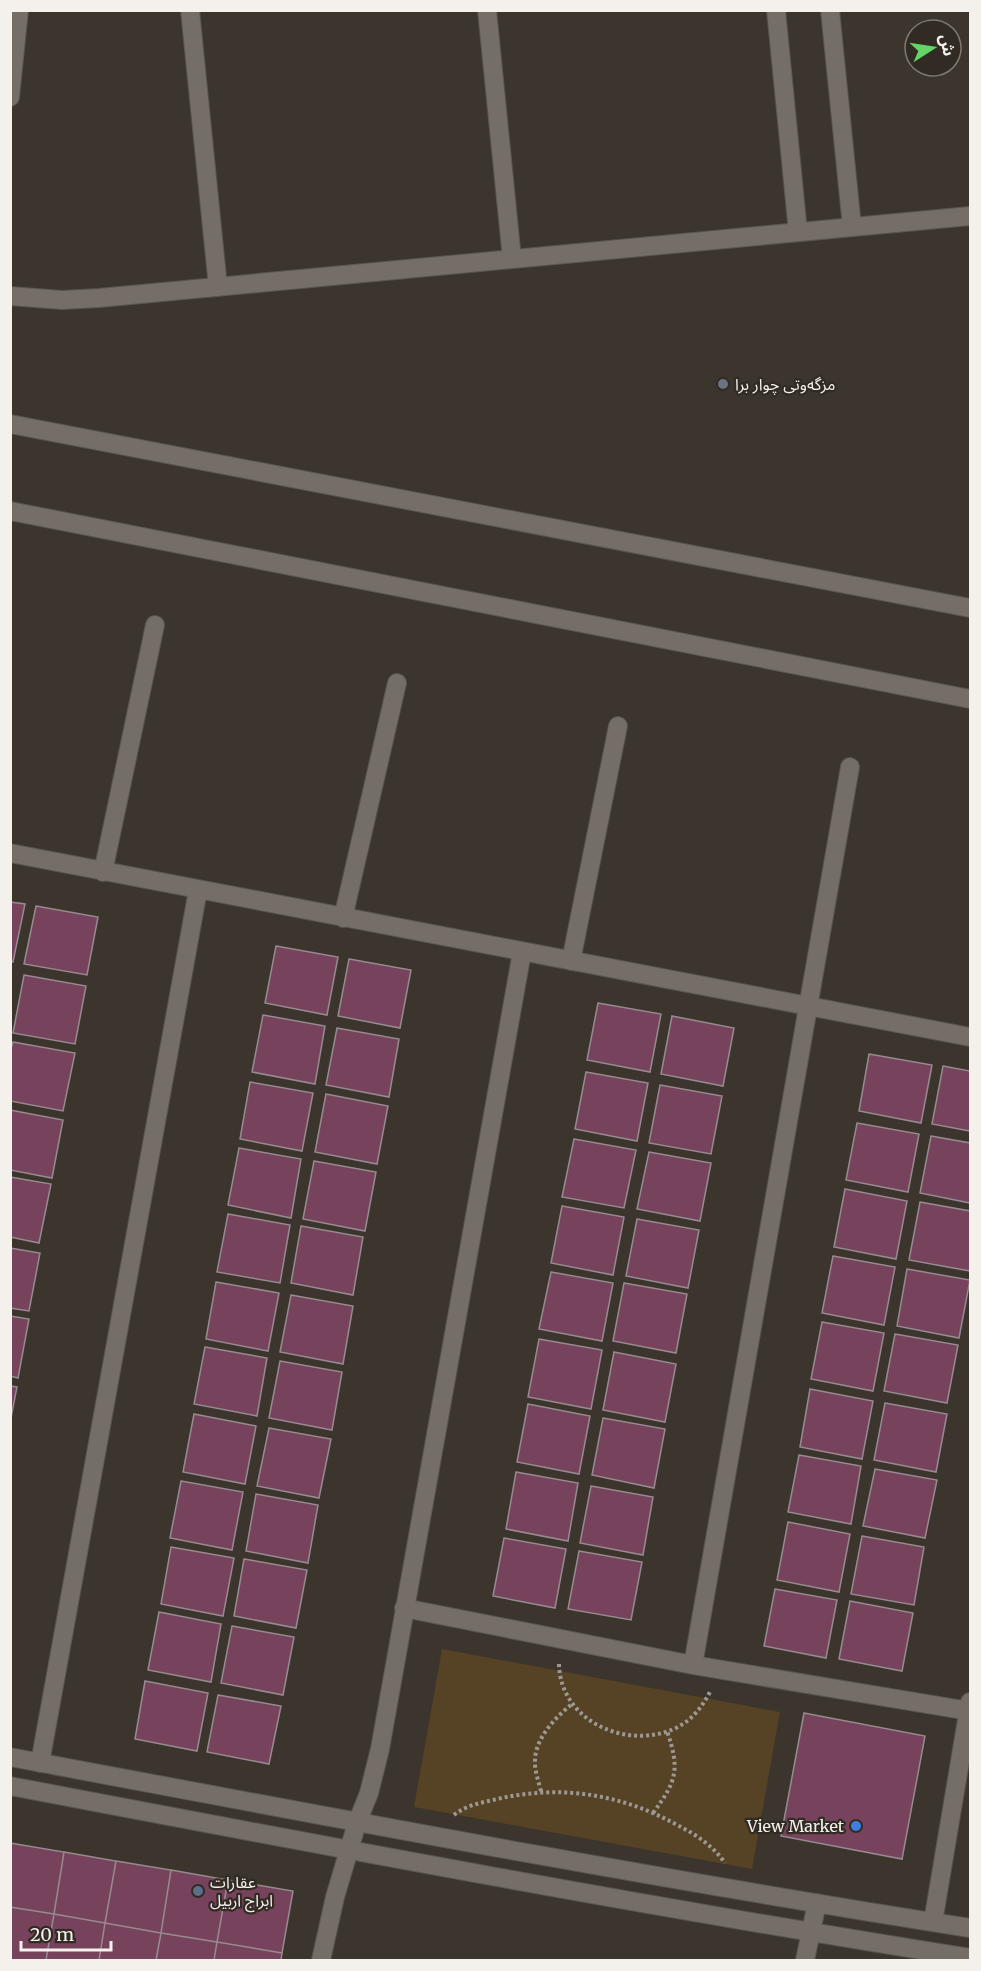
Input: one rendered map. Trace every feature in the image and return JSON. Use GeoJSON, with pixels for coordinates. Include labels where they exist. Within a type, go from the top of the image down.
{"type":"FeatureCollection","features":[{"type":"Feature","properties":{"kind":"street"},"geometry":{"type":"LineString","coordinates":[[10,97],[18,10]]}},
{"type":"Feature","properties":{"kind":"street"},"geometry":{"type":"LineString","coordinates":[[190,10],[218,287]]}},
{"type":"Feature","properties":{"kind":"street"},"geometry":{"type":"LineString","coordinates":[[487,10],[512,259]]}},
{"type":"Feature","properties":{"kind":"street"},"geometry":{"type":"LineString","coordinates":[[776,10],[798,232]]}},
{"type":"Feature","properties":{"kind":"street"},"geometry":{"type":"LineString","coordinates":[[830,10],[852,227]]}},
{"type":"Feature","properties":{"kind":"street"},"geometry":{"type":"LineString","coordinates":[[10,296],[62,300],[90,299],[970,216]]}},
{"type":"Feature","properties":{"kind":"street"},"geometry":{"type":"LineString","coordinates":[[10,424],[970,608]]}},
{"type":"Feature","properties":{"kind":"street"},"geometry":{"type":"LineString","coordinates":[[10,511],[970,699]]}},
{"type":"Feature","properties":{"kind":"street"},"geometry":{"type":"LineString","coordinates":[[104,872],[155,625]]}},
{"type":"Feature","properties":{"kind":"street"},"geometry":{"type":"LineString","coordinates":[[344,918],[397,683]]}},
{"type":"Feature","properties":{"kind":"street"},"geometry":{"type":"LineString","coordinates":[[571,961],[618,726]]}},
{"type":"Feature","properties":{"kind":"street"},"geometry":{"type":"LineString","coordinates":[[693,1665],[850,767]]}},
{"type":"Feature","properties":{"kind":"street"},"geometry":{"type":"LineString","coordinates":[[10,853],[970,1036]]}},
{"type":"Feature","properties":{"kind":"street"},"geometry":{"type":"LineString","coordinates":[[40,1763],[198,890]]}},
{"type":"Feature","properties":{"kind":"street"},"geometry":{"type":"LineString","coordinates":[[321,1960],[334,1897],[357,1823],[369,1793],[380,1749],[522,952]]}},
{"type":"Feature","properties":{"kind":"street"},"geometry":{"type":"LineString","coordinates":[[404,1608],[693,1665],[970,1707],[933,1922]]}},
{"type":"Feature","properties":{"kind":"street"},"geometry":{"type":"LineString","coordinates":[[10,1757],[357,1823],[970,1928]]}},
{"type":"Feature","properties":{"kind":"street"},"geometry":{"type":"LineString","coordinates":[[10,1786],[350,1851],[811,1933],[970,1958]]}},
{"type":"Feature","properties":{"kind":"street"},"geometry":{"type":"LineString","coordinates":[[805,1960],[817,1903]]}},
{"type":"Feature","properties":{"kind":"path"},"geometry":{"type":"LineString","coordinates":[[561,1639],[560,1682],[572,1704],[588,1719],[614,1731],[639,1736],[677,1727],[700,1709],[721,1669]]}},
{"type":"Feature","properties":{"kind":"path"},"geometry":{"type":"LineString","coordinates":[[541,1791],[535,1763],[537,1752],[548,1727],[572,1704]]}},
{"type":"Feature","properties":{"kind":"path"},"geometry":{"type":"LineString","coordinates":[[653,1813],[672,1786],[675,1772],[667,1731]]}},
{"type":"Feature","properties":{"kind":"path"},"geometry":{"type":"LineString","coordinates":[[435,1836],[459,1811],[498,1798],[541,1791],[603,1796],[653,1813],[693,1833],[710,1846],[724,1862],[736,1889]]}},
{"type":"Feature","properties":{"kind":"shaded area"},"geometry":{"type":"Polygon","coordinates":[[[442,1649],[780,1712],[752,1869],[414,1807],[442,1649]]]}},
{"type":"Feature","properties":{"kind":"building"},"geometry":{"type":"Polygon","coordinates":[[[10,902],[25,904],[13,962],[10,962],[10,902]]]}},
{"type":"Feature","properties":{"kind":"building"},"geometry":{"type":"Polygon","coordinates":[[[36,906],[98,917],[87,975],[24,964],[36,906]]]}},
{"type":"Feature","properties":{"kind":"building"},"geometry":{"type":"Polygon","coordinates":[[[276,946],[338,957],[327,1015],[265,1003],[276,946]]]}},
{"type":"Feature","properties":{"kind":"building"},"geometry":{"type":"Polygon","coordinates":[[[349,959],[411,970],[400,1028],[338,1016],[349,959]]]}},
{"type":"Feature","properties":{"kind":"building"},"geometry":{"type":"Polygon","coordinates":[[[24,975],[86,986],[75,1044],[13,1033],[24,975]]]}},
{"type":"Feature","properties":{"kind":"building"},"geometry":{"type":"Polygon","coordinates":[[[598,1003],[661,1014],[650,1072],[587,1060],[598,1003]]]}},
{"type":"Feature","properties":{"kind":"building"},"geometry":{"type":"Polygon","coordinates":[[[263,1015],[325,1026],[315,1084],[252,1072],[263,1015]]]}},
{"type":"Feature","properties":{"kind":"building"},"geometry":{"type":"Polygon","coordinates":[[[672,1016],[734,1028],[723,1086],[661,1074],[672,1016]]]}},
{"type":"Feature","properties":{"kind":"building"},"geometry":{"type":"Polygon","coordinates":[[[337,1028],[399,1039],[389,1097],[326,1085],[337,1028]]]}},
{"type":"Feature","properties":{"kind":"building"},"geometry":{"type":"Polygon","coordinates":[[[13,1042],[75,1053],[63,1111],[10,1101],[10,1052],[13,1042]]]}},
{"type":"Feature","properties":{"kind":"building"},"geometry":{"type":"Polygon","coordinates":[[[869,1054],[932,1065],[921,1123],[859,1111],[869,1054]]]}},
{"type":"Feature","properties":{"kind":"building"},"geometry":{"type":"Polygon","coordinates":[[[943,1066],[970,1071],[970,1131],[932,1124],[943,1066]]]}},
{"type":"Feature","properties":{"kind":"building"},"geometry":{"type":"Polygon","coordinates":[[[586,1072],[648,1083],[637,1141],[575,1129],[586,1072]]]}},
{"type":"Feature","properties":{"kind":"building"},"geometry":{"type":"Polygon","coordinates":[[[250,1082],[313,1093],[302,1151],[240,1139],[250,1082]]]}},
{"type":"Feature","properties":{"kind":"building"},"geometry":{"type":"Polygon","coordinates":[[[660,1085],[722,1096],[711,1154],[649,1143],[660,1085]]]}},
{"type":"Feature","properties":{"kind":"building"},"geometry":{"type":"Polygon","coordinates":[[[326,1094],[388,1106],[377,1164],[315,1152],[326,1094]]]}},
{"type":"Feature","properties":{"kind":"building"},"geometry":{"type":"Polygon","coordinates":[[[10,1110],[63,1120],[52,1178],[10,1170],[10,1110]]]}},
{"type":"Feature","properties":{"kind":"building"},"geometry":{"type":"Polygon","coordinates":[[[857,1123],[919,1134],[908,1192],[846,1180],[857,1123]]]}},
{"type":"Feature","properties":{"kind":"building"},"geometry":{"type":"Polygon","coordinates":[[[931,1136],[970,1143],[970,1203],[920,1193],[931,1136]]]}},
{"type":"Feature","properties":{"kind":"building"},"geometry":{"type":"Polygon","coordinates":[[[574,1139],[636,1150],[624,1208],[562,1197],[574,1139]]]}},
{"type":"Feature","properties":{"kind":"building"},"geometry":{"type":"Polygon","coordinates":[[[239,1148],[301,1159],[291,1218],[228,1205],[239,1148]]]}},
{"type":"Feature","properties":{"kind":"building"},"geometry":{"type":"Polygon","coordinates":[[[649,1152],[711,1163],[700,1221],[637,1209],[649,1152]]]}},
{"type":"Feature","properties":{"kind":"building"},"geometry":{"type":"Polygon","coordinates":[[[314,1161],[376,1172],[365,1231],[303,1219],[314,1161]]]}},
{"type":"Feature","properties":{"kind":"building"},"geometry":{"type":"Polygon","coordinates":[[[10,1177],[51,1184],[39,1243],[10,1237],[10,1177]]]}},
{"type":"Feature","properties":{"kind":"building"},"geometry":{"type":"Polygon","coordinates":[[[845,1189],[907,1201],[896,1259],[834,1247],[845,1189]]]}},
{"type":"Feature","properties":{"kind":"building"},"geometry":{"type":"Polygon","coordinates":[[[920,1202],[970,1211],[970,1271],[909,1260],[920,1202]]]}},
{"type":"Feature","properties":{"kind":"building"},"geometry":{"type":"Polygon","coordinates":[[[562,1206],[624,1217],[613,1275],[551,1263],[562,1206]]]}},
{"type":"Feature","properties":{"kind":"building"},"geometry":{"type":"Polygon","coordinates":[[[228,1214],[290,1225],[280,1283],[217,1272],[228,1214]]]}},
{"type":"Feature","properties":{"kind":"building"},"geometry":{"type":"Polygon","coordinates":[[[637,1219],[699,1230],[688,1288],[626,1276],[637,1219]]]}},
{"type":"Feature","properties":{"kind":"building"},"geometry":{"type":"Polygon","coordinates":[[[301,1226],[363,1237],[353,1295],[291,1283],[301,1226]]]}},
{"type":"Feature","properties":{"kind":"building"},"geometry":{"type":"Polygon","coordinates":[[[10,1248],[40,1253],[29,1311],[10,1308],[10,1248]]]}},
{"type":"Feature","properties":{"kind":"building"},"geometry":{"type":"Polygon","coordinates":[[[833,1256],[895,1267],[884,1325],[822,1313],[833,1256]]]}},
{"type":"Feature","properties":{"kind":"building"},"geometry":{"type":"Polygon","coordinates":[[[907,1269],[970,1280],[959,1338],[897,1326],[907,1269]]]}},
{"type":"Feature","properties":{"kind":"building"},"geometry":{"type":"Polygon","coordinates":[[[551,1272],[613,1283],[602,1341],[539,1329],[551,1272]]]}},
{"type":"Feature","properties":{"kind":"building"},"geometry":{"type":"Polygon","coordinates":[[[216,1282],[279,1293],[268,1351],[206,1339],[216,1282]]]}},
{"type":"Feature","properties":{"kind":"building"},"geometry":{"type":"Polygon","coordinates":[[[624,1283],[687,1294],[676,1353],[613,1341],[624,1283]]]}},
{"type":"Feature","properties":{"kind":"building"},"geometry":{"type":"Polygon","coordinates":[[[291,1295],[353,1306],[343,1364],[280,1352],[291,1295]]]}},
{"type":"Feature","properties":{"kind":"building"},"geometry":{"type":"Polygon","coordinates":[[[10,1316],[29,1319],[18,1378],[10,1376],[10,1316]]]}},
{"type":"Feature","properties":{"kind":"building"},"geometry":{"type":"Polygon","coordinates":[[[822,1322],[884,1333],[873,1391],[811,1379],[822,1322]]]}},
{"type":"Feature","properties":{"kind":"building"},"geometry":{"type":"Polygon","coordinates":[[[895,1334],[958,1345],[947,1403],[884,1391],[895,1334]]]}},
{"type":"Feature","properties":{"kind":"building"},"geometry":{"type":"Polygon","coordinates":[[[539,1339],[602,1350],[591,1409],[528,1397],[539,1339]]]}},
{"type":"Feature","properties":{"kind":"building"},"geometry":{"type":"Polygon","coordinates":[[[205,1347],[267,1358],[257,1416],[194,1404],[205,1347]]]}},
{"type":"Feature","properties":{"kind":"building"},"geometry":{"type":"Polygon","coordinates":[[[614,1352],[676,1364],[665,1422],[603,1410],[614,1352]]]}},
{"type":"Feature","properties":{"kind":"building"},"geometry":{"type":"Polygon","coordinates":[[[280,1361],[342,1372],[332,1430],[269,1418],[280,1361]]]}},
{"type":"Feature","properties":{"kind":"building"},"geometry":{"type":"Polygon","coordinates":[[[10,1386],[17,1387],[10,1423],[10,1386]]]}},
{"type":"Feature","properties":{"kind":"building"},"geometry":{"type":"Polygon","coordinates":[[[810,1389],[873,1401],[862,1459],[800,1447],[810,1389]]]}},
{"type":"Feature","properties":{"kind":"building"},"geometry":{"type":"Polygon","coordinates":[[[885,1403],[947,1414],[936,1472],[874,1460],[885,1403]]]}},
{"type":"Feature","properties":{"kind":"building"},"geometry":{"type":"Polygon","coordinates":[[[528,1404],[590,1416],[579,1474],[517,1462],[528,1404]]]}},
{"type":"Feature","properties":{"kind":"building"},"geometry":{"type":"Polygon","coordinates":[[[194,1414],[256,1426],[245,1484],[183,1472],[194,1414]]]}},
{"type":"Feature","properties":{"kind":"building"},"geometry":{"type":"Polygon","coordinates":[[[603,1418],[665,1429],[654,1488],[592,1475],[603,1418]]]}},
{"type":"Feature","properties":{"kind":"building"},"geometry":{"type":"Polygon","coordinates":[[[269,1428],[331,1439],[319,1498],[257,1486],[269,1428]]]}},
{"type":"Feature","properties":{"kind":"building"},"geometry":{"type":"Polygon","coordinates":[[[799,1455],[861,1466],[851,1524],[788,1512],[799,1455]]]}},
{"type":"Feature","properties":{"kind":"building"},"geometry":{"type":"Polygon","coordinates":[[[875,1469],[937,1480],[925,1538],[863,1526],[875,1469]]]}},
{"type":"Feature","properties":{"kind":"building"},"geometry":{"type":"Polygon","coordinates":[[[516,1472],[578,1483],[568,1541],[506,1529],[516,1472]]]}},
{"type":"Feature","properties":{"kind":"building"},"geometry":{"type":"Polygon","coordinates":[[[181,1481],[243,1492],[232,1550],[170,1538],[181,1481]]]}},
{"type":"Feature","properties":{"kind":"building"},"geometry":{"type":"Polygon","coordinates":[[[591,1486],[653,1497],[643,1555],[580,1543],[591,1486]]]}},
{"type":"Feature","properties":{"kind":"building"},"geometry":{"type":"Polygon","coordinates":[[[256,1494],[318,1505],[308,1563],[246,1551],[256,1494]]]}},
{"type":"Feature","properties":{"kind":"building"},"geometry":{"type":"Polygon","coordinates":[[[788,1522],[850,1534],[839,1592],[777,1580],[788,1522]]]}},
{"type":"Feature","properties":{"kind":"building"},"geometry":{"type":"Polygon","coordinates":[[[862,1536],[924,1547],[914,1605],[851,1594],[862,1536]]]}},
{"type":"Feature","properties":{"kind":"building"},"geometry":{"type":"Polygon","coordinates":[[[504,1538],[566,1549],[555,1608],[493,1596],[504,1538]]]}},
{"type":"Feature","properties":{"kind":"building"},"geometry":{"type":"Polygon","coordinates":[[[171,1547],[234,1558],[223,1616],[161,1604],[171,1547]]]}},
{"type":"Feature","properties":{"kind":"building"},"geometry":{"type":"Polygon","coordinates":[[[579,1551],[642,1562],[631,1620],[568,1609],[579,1551]]]}},
{"type":"Feature","properties":{"kind":"building"},"geometry":{"type":"Polygon","coordinates":[[[244,1559],[307,1570],[296,1628],[234,1616],[244,1559]]]}},
{"type":"Feature","properties":{"kind":"building"},"geometry":{"type":"Polygon","coordinates":[[[775,1589],[837,1600],[826,1658],[764,1646],[775,1589]]]}},
{"type":"Feature","properties":{"kind":"building"},"geometry":{"type":"Polygon","coordinates":[[[850,1601],[913,1613],[902,1671],[839,1659],[850,1601]]]}},
{"type":"Feature","properties":{"kind":"building"},"geometry":{"type":"Polygon","coordinates":[[[159,1612],[221,1624],[211,1682],[148,1670],[159,1612]]]}},
{"type":"Feature","properties":{"kind":"building"},"geometry":{"type":"Polygon","coordinates":[[[232,1626],[294,1637],[283,1695],[221,1683],[232,1626]]]}},
{"type":"Feature","properties":{"kind":"building"},"geometry":{"type":"Polygon","coordinates":[[[145,1681],[208,1693],[197,1751],[135,1739],[145,1681]]]}},
{"type":"Feature","properties":{"kind":"building"},"geometry":{"type":"Polygon","coordinates":[[[218,1695],[281,1706],[269,1764],[207,1752],[218,1695]]]}},
{"type":"Feature","properties":{"kind":"building"},"geometry":{"type":"Polygon","coordinates":[[[804,1713],[925,1736],[902,1859],[781,1836],[804,1713]]]}},
{"type":"Feature","properties":{"kind":"building"},"geometry":{"type":"Polygon","coordinates":[[[10,1843],[64,1852],[54,1914],[10,1907],[10,1843]]]}},
{"type":"Feature","properties":{"kind":"building"},"geometry":{"type":"Polygon","coordinates":[[[64,1852],[116,1861],[105,1923],[54,1914],[64,1852]]]}},
{"type":"Feature","properties":{"kind":"building"},"geometry":{"type":"Polygon","coordinates":[[[116,1861],[171,1870],[161,1933],[105,1923],[116,1861]]]}},
{"type":"Feature","properties":{"kind":"building"},"geometry":{"type":"Polygon","coordinates":[[[171,1870],[228,1880],[217,1942],[161,1933],[171,1870]]]}},
{"type":"Feature","properties":{"kind":"building"},"geometry":{"type":"Polygon","coordinates":[[[228,1880],[293,1891],[282,1953],[217,1942],[228,1880]]]}},
{"type":"Feature","properties":{"kind":"building"},"geometry":{"type":"Polygon","coordinates":[[[10,1907],[54,1914],[46,1960],[10,1960],[10,1907]]]}},
{"type":"Feature","properties":{"kind":"building"},"geometry":{"type":"Polygon","coordinates":[[[54,1914],[105,1923],[99,1960],[46,1960],[54,1914]]]}},
{"type":"Feature","properties":{"kind":"building"},"geometry":{"type":"Polygon","coordinates":[[[105,1923],[161,1933],[156,1960],[99,1960],[105,1923]]]}},
{"type":"Feature","properties":{"kind":"building"},"geometry":{"type":"Polygon","coordinates":[[[161,1933],[217,1942],[214,1960],[156,1960],[161,1933]]]}},
{"type":"Feature","properties":{"kind":"building"},"geometry":{"type":"Polygon","coordinates":[[[217,1942],[282,1953],[281,1960],[214,1960],[217,1942]]]}},
{"type":"Feature","properties":{"kind":"place","name":"مزگەوتی چوار برا"},"geometry":{"type":"Point","coordinates":[723,384]}},
{"type":"Feature","properties":{"kind":"place","name":"View Market"},"geometry":{"type":"Point","coordinates":[856,1826]}},
{"type":"Feature","properties":{"kind":"place","name":"عقارات ابراج اربیل"},"geometry":{"type":"Point","coordinates":[198,1891]}}]}
